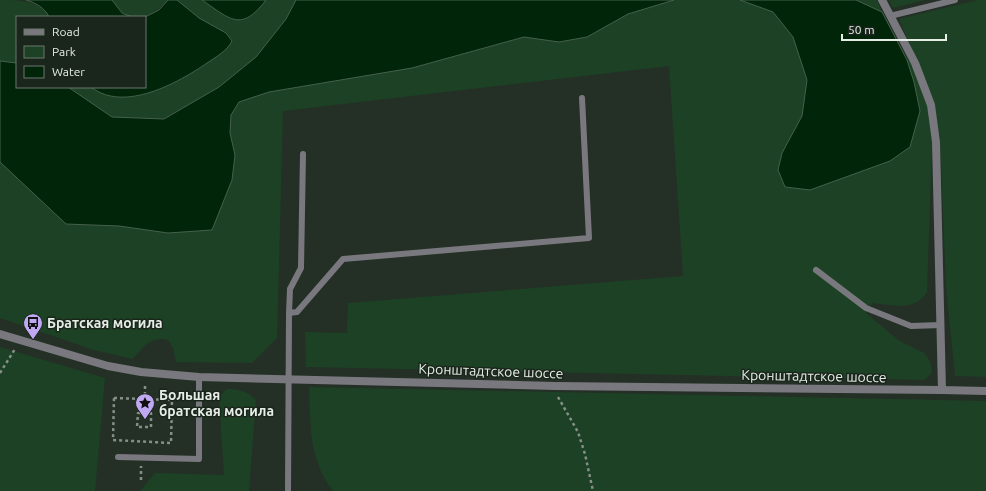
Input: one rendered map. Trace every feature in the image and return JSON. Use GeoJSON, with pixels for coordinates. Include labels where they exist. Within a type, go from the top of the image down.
{"type":"FeatureCollection","features":[{"type":"Feature","properties":{"kind":"street"},"geometry":{"type":"LineString","coordinates":[[882,0],[915,63],[931,105],[936,142],[942,390]]}},
{"type":"Feature","properties":{"kind":"street","name":"Кронштадтское шоссе"},"geometry":{"type":"LineString","coordinates":[[0,334],[108,366],[141,372],[199,377],[288,378],[555,386],[986,391]]}},
{"type":"Feature","properties":{"kind":"lane"},"geometry":{"type":"LineString","coordinates":[[890,16],[955,0]]}},
{"type":"Feature","properties":{"kind":"lane"},"geometry":{"type":"LineString","coordinates":[[289,313],[297,312],[343,259],[589,238],[582,98]]}},
{"type":"Feature","properties":{"kind":"lane"},"geometry":{"type":"LineString","coordinates":[[288,491],[290,289],[301,268],[303,154]]}},
{"type":"Feature","properties":{"kind":"lane"},"geometry":{"type":"LineString","coordinates":[[816,270],[866,308],[911,326],[941,325]]}},
{"type":"Feature","properties":{"kind":"lane"},"geometry":{"type":"LineString","coordinates":[[118,457],[199,459],[199,377]]}},
{"type":"Feature","properties":{"kind":"path"},"geometry":{"type":"LineString","coordinates":[[0,373],[21,340]]}},
{"type":"Feature","properties":{"kind":"path"},"geometry":{"type":"LineString","coordinates":[[145,382],[145,413]]}},
{"type":"Feature","properties":{"kind":"path"},"geometry":{"type":"LineString","coordinates":[[114,398],[144,398],[172,400],[171,443],[113,440],[114,398]]}},
{"type":"Feature","properties":{"kind":"path"},"geometry":{"type":"LineString","coordinates":[[559,400],[578,432],[585,454],[593,491]]}},
{"type":"Feature","properties":{"kind":"path"},"geometry":{"type":"LineString","coordinates":[[138,413],[145,413],[151,413],[151,427],[137,427],[138,413]]}},
{"type":"Feature","properties":{"kind":"green space"},"geometry":{"type":"Polygon","coordinates":[[[0,0],[28,2],[45,11],[48,16],[16,16],[16,63],[0,61],[0,0]]]}},
{"type":"Feature","properties":{"kind":"green space"},"geometry":{"type":"Polygon","coordinates":[[[112,0],[168,0],[154,12],[143,16],[130,16],[118,9],[112,0]]]}},
{"type":"Feature","properties":{"kind":"green space"},"geometry":{"type":"Polygon","coordinates":[[[178,0],[202,0],[223,14],[260,8],[266,0],[296,0],[286,19],[256,57],[219,87],[164,119],[112,117],[69,88],[92,88],[96,91],[126,97],[199,69],[229,46],[226,33],[199,18],[178,0]]]}},
{"type":"Feature","properties":{"kind":"green space"},"geometry":{"type":"Polygon","coordinates":[[[674,0],[740,0],[773,12],[793,37],[807,80],[802,116],[782,153],[778,170],[785,187],[920,111],[907,60],[910,61],[927,105],[932,143],[927,292],[922,298],[910,305],[896,306],[872,303],[866,313],[898,340],[924,353],[930,361],[932,373],[924,380],[306,367],[305,332],[347,333],[348,303],[683,276],[669,66],[283,111],[277,338],[252,363],[176,362],[173,348],[168,340],[162,339],[157,339],[148,343],[133,359],[94,350],[0,318],[0,162],[66,224],[119,226],[168,233],[235,155],[230,133],[231,115],[239,102],[269,92],[412,68],[524,37],[559,42],[587,37],[628,14],[674,0]]]}},
{"type":"Feature","properties":{"kind":"green space"},"geometry":{"type":"Polygon","coordinates":[[[856,0],[877,0],[882,12],[856,0]]]}},
{"type":"Feature","properties":{"kind":"green space"},"geometry":{"type":"Polygon","coordinates":[[[889,0],[925,0],[893,8],[889,0]]]}},
{"type":"Feature","properties":{"kind":"green space"},"geometry":{"type":"Polygon","coordinates":[[[978,0],[986,0],[986,377],[955,376],[946,286],[940,138],[934,103],[899,19],[978,0]]]}},
{"type":"Feature","properties":{"kind":"green space"},"geometry":{"type":"Polygon","coordinates":[[[0,347],[105,378],[95,491],[0,491],[0,347]]]}},
{"type":"Feature","properties":{"kind":"green space"},"geometry":{"type":"Polygon","coordinates":[[[309,387],[986,401],[986,491],[333,491],[319,466],[312,441],[309,387]]]}},
{"type":"Feature","properties":{"kind":"green space"},"geometry":{"type":"Polygon","coordinates":[[[227,389],[243,391],[256,400],[249,491],[140,491],[155,473],[224,475],[219,397],[227,389]]]}},
{"type":"Feature","properties":{"kind":"water"},"geometry":{"type":"Polygon","coordinates":[[[26,0],[112,0],[122,13],[130,16],[48,16],[40,6],[26,0]]]}},
{"type":"Feature","properties":{"kind":"water"},"geometry":{"type":"Polygon","coordinates":[[[168,0],[177,0],[199,18],[226,33],[232,41],[221,54],[195,71],[166,86],[150,92],[135,96],[119,97],[104,94],[93,88],[146,88],[146,16],[159,10],[168,0]]]}},
{"type":"Feature","properties":{"kind":"water"},"geometry":{"type":"Polygon","coordinates":[[[202,0],[266,0],[249,17],[242,20],[235,20],[220,13],[202,0]]]}},
{"type":"Feature","properties":{"kind":"water"},"geometry":{"type":"Polygon","coordinates":[[[296,0],[674,0],[628,14],[587,37],[559,42],[524,37],[412,68],[269,92],[239,102],[231,115],[230,133],[235,155],[232,180],[212,230],[168,233],[119,226],[66,224],[0,162],[0,61],[16,63],[16,88],[69,88],[112,117],[164,119],[219,87],[256,57],[286,19],[296,0]]]}},
{"type":"Feature","properties":{"kind":"water"},"geometry":{"type":"Polygon","coordinates":[[[740,0],[856,0],[882,12],[907,60],[914,82],[920,111],[910,147],[890,161],[810,190],[785,187],[778,170],[782,153],[802,116],[807,80],[793,37],[773,12],[740,0]]]}},
{"type":"Feature","properties":{"kind":"place","name":"Братская могила"},"geometry":{"type":"Point","coordinates":[33,340]}},
{"type":"Feature","properties":{"kind":"place","name":"Большая братская могила"},"geometry":{"type":"Point","coordinates":[145,420]}}]}
